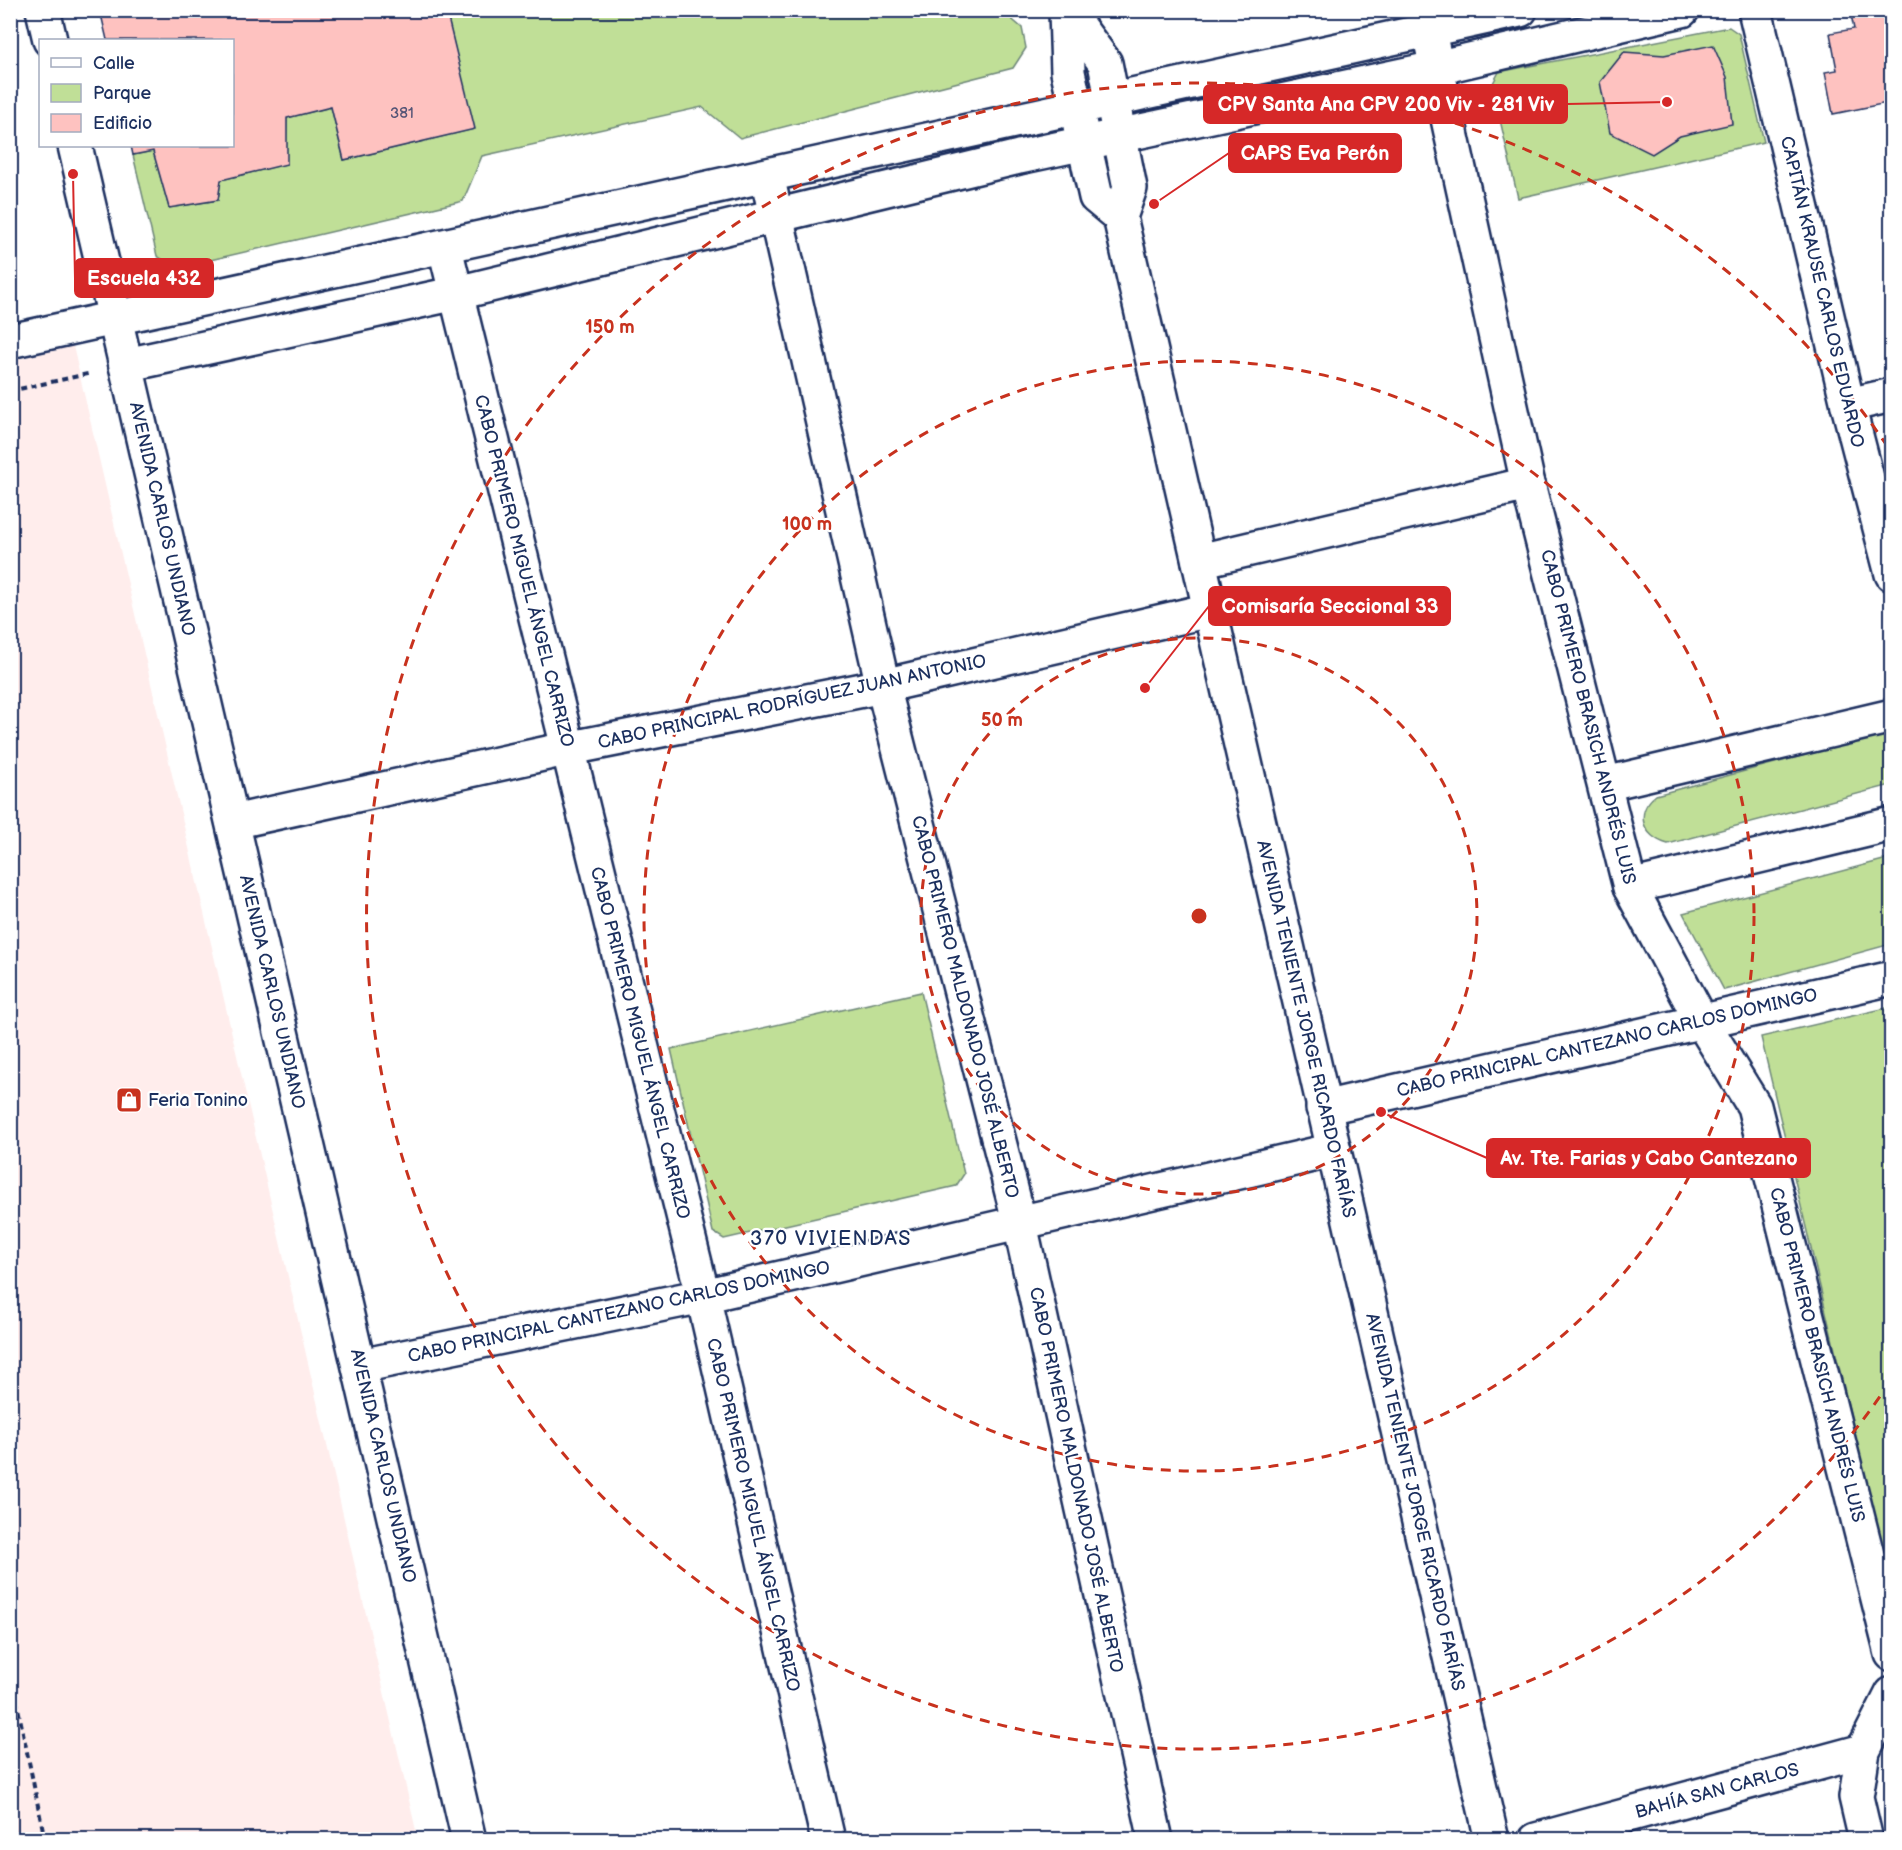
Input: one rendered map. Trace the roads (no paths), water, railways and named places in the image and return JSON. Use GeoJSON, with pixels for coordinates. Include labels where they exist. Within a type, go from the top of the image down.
{"type":"FeatureCollection","features":[{"type":"Feature","properties":{"kind":"street"},"geometry":{"type":"LineString","coordinates":[[43,10],[50,39]]}},
{"type":"Feature","properties":{"kind":"street"},"geometry":{"type":"LineString","coordinates":[[10,341],[445,248],[1076,106],[1429,32],[1520,10]]}},
{"type":"Feature","properties":{"kind":"street"},"geometry":{"type":"LineString","coordinates":[[1526,10],[1537,44]]}},
{"type":"Feature","properties":{"kind":"street"},"geometry":{"type":"LineString","coordinates":[[126,365],[457,293],[1084,144],[1436,68],[1682,10]]}},
{"type":"Feature","properties":{"kind":"street","name":"CAPITÁN KRAUSE CARLOS EDUARDO"},"geometry":{"type":"LineString","coordinates":[[1755,10],[1848,405],[1892,574]]}},
{"type":"Feature","properties":{"kind":"street"},"geometry":{"type":"LineString","coordinates":[[1066,11],[1105,63],[1130,188],[1120,218],[1096,197],[1068,72],[1066,11]]}},
{"type":"Feature","properties":{"kind":"street","name":"CABO PRIMERO BRASICH ANDRÉS LUIS"},"geometry":{"type":"LineString","coordinates":[[1429,32],[1528,484],[1630,887],[1701,1020],[1754,1106],[1892,1654]]}},
{"type":"Feature","properties":{"kind":"street","name":"AVENIDA CARLOS UNDIANO"},"geometry":{"type":"LineString","coordinates":[[75,147],[469,1839]]}},
{"type":"Feature","properties":{"kind":"street","name":"CABO PRIMERO MALDONADO JOSÉ ALBERTO"},"geometry":{"type":"LineString","coordinates":[[767,176],[883,686],[1020,1224],[1156,1839]]}},
{"type":"Feature","properties":{"kind":"street","name":"AVENIDA TENIENTE JORGE RICARDO FARÍAS"},"geometry":{"type":"LineString","coordinates":[[1120,218],[1492,1839]]}},
{"type":"Feature","properties":{"kind":"street","name":"CABO PRIMERO MIGUEL ÁNGEL CARRIZO"},"geometry":{"type":"LineString","coordinates":[[445,248],[566,749],[703,1296],[828,1839]]}},
{"type":"Feature","properties":{"kind":"street"},"geometry":{"type":"LineString","coordinates":[[1848,405],[1892,395]]}},
{"type":"Feature","properties":{"kind":"street"},"geometry":{"type":"LineString","coordinates":[[1198,561],[1528,484]]}},
{"type":"Feature","properties":{"kind":"street","name":"CABO PRINCIPAL RODRÍGUEZ JUAN ANTONIO"},"geometry":{"type":"LineString","coordinates":[[233,822],[566,749],[883,686],[1210,610]]}},
{"type":"Feature","properties":{"kind":"street"},"geometry":{"type":"LineString","coordinates":[[1605,784],[1892,716]]}},
{"type":"Feature","properties":{"kind":"street"},"geometry":{"type":"LineString","coordinates":[[1630,887],[1892,824]]}},
{"type":"Feature","properties":{"kind":"street","name":"CABO PRINCIPAL CANTEZANO CARLOS DOMINGO"},"geometry":{"type":"LineString","coordinates":[[1323,1108],[1892,978]]}},
{"type":"Feature","properties":{"kind":"street","name":"CABO PRINCIPAL CANTEZANO CARLOS DOMINGO"},"geometry":{"type":"LineString","coordinates":[[360,1366],[703,1296],[1334,1150]]}},
{"type":"Feature","properties":{"kind":"street"},"geometry":{"type":"LineString","coordinates":[[1866,1839],[1856,1797],[1892,1694]]}},
{"type":"Feature","properties":{"kind":"street","name":"BAHÍA SAN CARLOS"},"geometry":{"type":"LineString","coordinates":[[1536,1839],[1877,1732]]}},
{"type":"Feature","properties":{"kind":"place","name":"CPV Santa Ana CPV 200 Viv - 281 Viv"},"geometry":{"type":"Point","coordinates":[1667,102]}},
{"type":"Feature","properties":{"kind":"place","name":"Escuela 432"},"geometry":{"type":"Point","coordinates":[73,174]}},
{"type":"Feature","properties":{"kind":"place","name":"CAPS Eva Perón"},"geometry":{"type":"Point","coordinates":[1154,204]}},
{"type":"Feature","properties":{"kind":"place","name":"Comisaría Seccional 33"},"geometry":{"type":"Point","coordinates":[1145,688]}},
{"type":"Feature","properties":{"kind":"place","name":"Feria Tonino"},"geometry":{"type":"Point","coordinates":[129,1100]}},
{"type":"Feature","properties":{"kind":"place","name":"Av. Tte. Farias y Cabo Cantezano"},"geometry":{"type":"Point","coordinates":[1381,1112]}},
{"type":"Feature","properties":{"kind":"district","name":"370 VIVIENDAS"},"geometry":{"type":"Point","coordinates":[831,1239]}}]}
